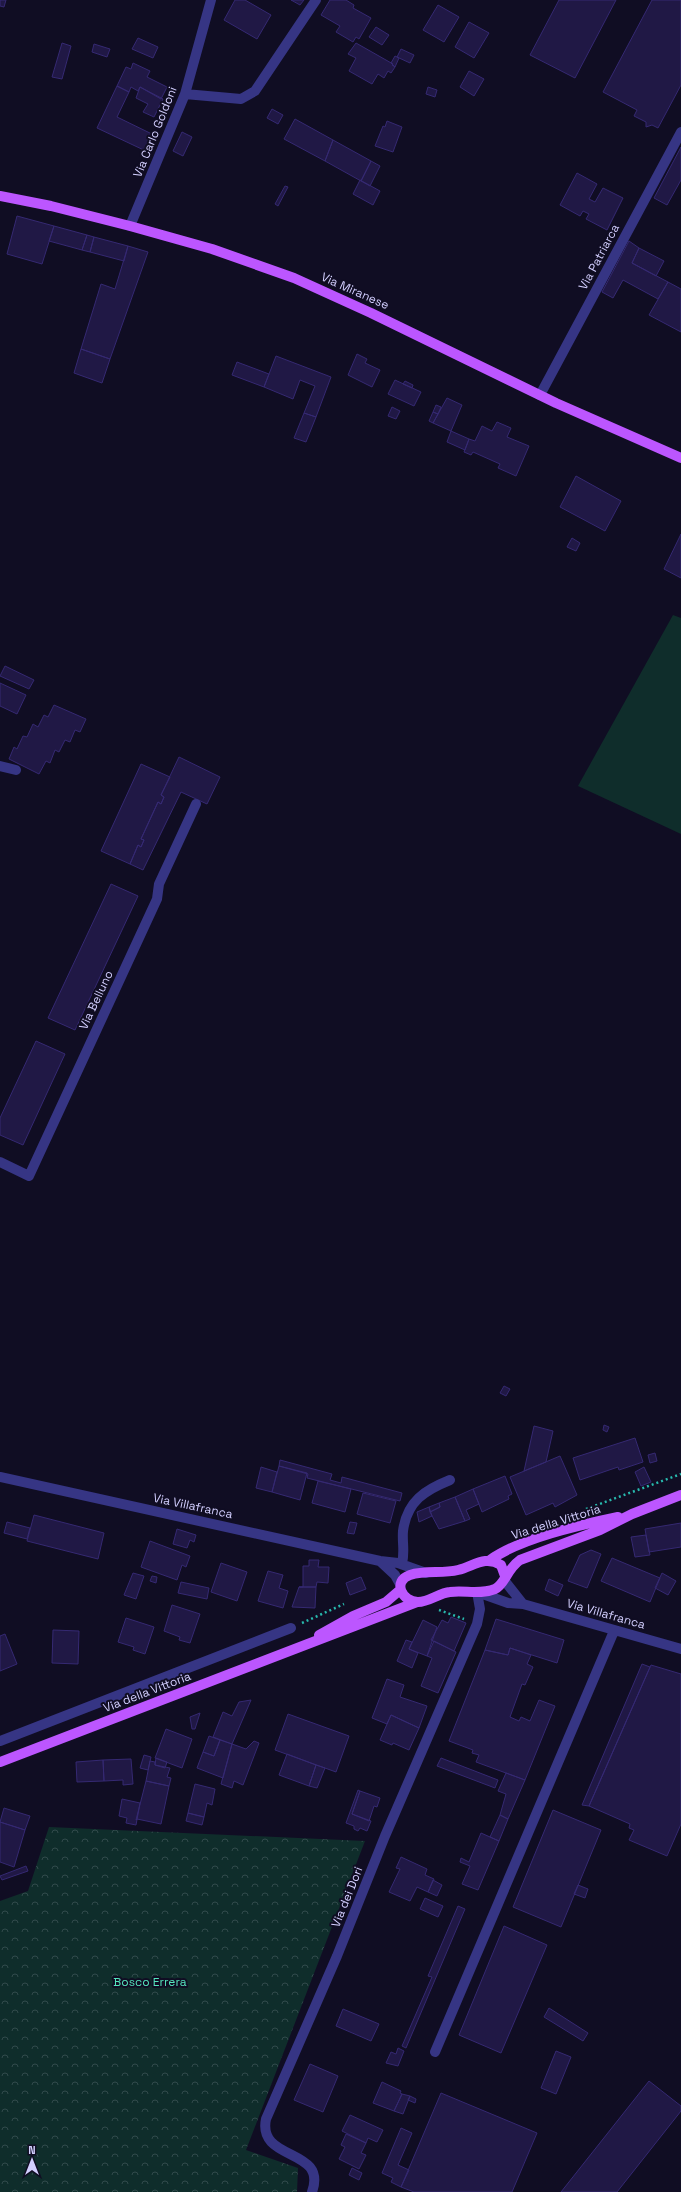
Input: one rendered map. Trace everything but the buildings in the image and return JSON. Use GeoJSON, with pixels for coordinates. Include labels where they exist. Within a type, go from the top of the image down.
{"type":"FeatureCollection","features":[{"type":"Feature","properties":{"kind":"main road","name":"Via Miranese"},"geometry":{"type":"LineString","coordinates":[[0,196],[51,206],[130,226],[212,249],[294,278],[371,313],[540,395],[681,458]]}},
{"type":"Feature","properties":{"kind":"main road","name":"Via della Vittoria"},"geometry":{"type":"LineString","coordinates":[[0,1762],[145,1707],[303,1644],[342,1632],[417,1602],[449,1592],[478,1592],[494,1589],[502,1585],[504,1578],[520,1560],[600,1530],[632,1514],[681,1495]]}},
{"type":"Feature","properties":{"kind":"main road","name":"Via della Vittoria"},"geometry":{"type":"LineString","coordinates":[[303,1644],[353,1616],[386,1602],[400,1587],[404,1578],[426,1573],[448,1573],[490,1560],[500,1553],[532,1541],[591,1523],[632,1514]]}},
{"type":"Feature","properties":{"kind":"main road"},"geometry":{"type":"LineString","coordinates":[[490,1560],[501,1565],[504,1578]]}},
{"type":"Feature","properties":{"kind":"main road"},"geometry":{"type":"LineString","coordinates":[[400,1587],[406,1598],[417,1602]]}},
{"type":"Feature","properties":{"kind":"street","name":"Via Carlo Goldoni"},"geometry":{"type":"LineString","coordinates":[[130,226],[185,94],[211,0]]}},
{"type":"Feature","properties":{"kind":"street"},"geometry":{"type":"LineString","coordinates":[[185,94],[241,99],[255,91],[316,0]]}},
{"type":"Feature","properties":{"kind":"street","name":"Via Patriarca"},"geometry":{"type":"LineString","coordinates":[[540,395],[681,132]]}},
{"type":"Feature","properties":{"kind":"street"},"geometry":{"type":"LineString","coordinates":[[0,766],[16,770]]}},
{"type":"Feature","properties":{"kind":"street","name":"Via Belluno"},"geometry":{"type":"LineString","coordinates":[[0,1162],[29,1176],[157,899],[159,884],[196,804]]}},
{"type":"Feature","properties":{"kind":"street","name":"Via Villafranca"},"geometry":{"type":"LineString","coordinates":[[0,1477],[380,1561],[402,1564],[426,1573]]}},
{"type":"Feature","properties":{"kind":"street"},"geometry":{"type":"LineString","coordinates":[[402,1564],[405,1551],[403,1532],[408,1512],[416,1498],[427,1490],[450,1480]]}},
{"type":"Feature","properties":{"kind":"street"},"geometry":{"type":"LineString","coordinates":[[380,1561],[395,1575],[400,1587]]}},
{"type":"Feature","properties":{"kind":"street"},"geometry":{"type":"LineString","coordinates":[[504,1578],[523,1604]]}},
{"type":"Feature","properties":{"kind":"street","name":"Via Villafranca"},"geometry":{"type":"LineString","coordinates":[[478,1592],[508,1604],[523,1604],[681,1650]]}},
{"type":"Feature","properties":{"kind":"street","name":"Via dei Dori"},"geometry":{"type":"LineString","coordinates":[[312,2192],[314,2179],[310,2167],[302,2160],[276,2148],[269,2142],[264,2128],[266,2119],[337,1956],[385,1836],[477,1624],[480,1609],[478,1592]]}},
{"type":"Feature","properties":{"kind":"street"},"geometry":{"type":"LineString","coordinates":[[0,1741],[291,1628]]}},
{"type":"Feature","properties":{"kind":"street"},"geometry":{"type":"LineString","coordinates":[[435,2052],[614,1631]]}},
{"type":"Feature","properties":{"kind":"path"},"geometry":{"type":"LineString","coordinates":[[651,1485],[681,1474]]}},
{"type":"Feature","properties":{"kind":"path"},"geometry":{"type":"LineString","coordinates":[[436,1610],[441,1610],[468,1620]]}},
{"type":"Feature","properties":{"kind":"green space"},"geometry":{"type":"Polygon","coordinates":[[[673,615],[681,618],[681,834],[578,786],[673,615]]]}},
{"type":"Feature","properties":{"kind":"green space","name":"Bosco Errera"},"geometry":{"type":"Polygon","coordinates":[[[49,1827],[365,1841],[246,2150],[298,2168],[297,2192],[0,2192],[0,1901],[28,1891],[49,1827]]]}}]}
